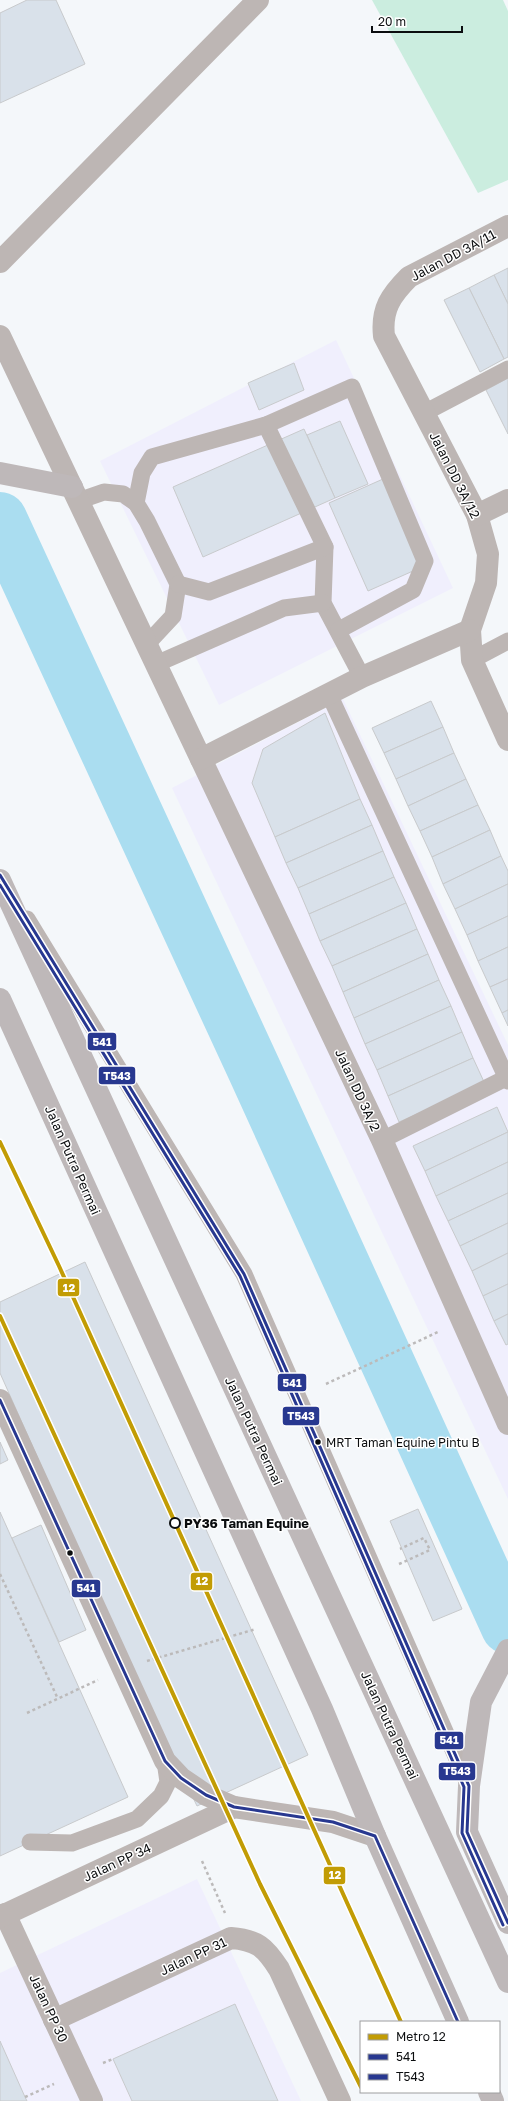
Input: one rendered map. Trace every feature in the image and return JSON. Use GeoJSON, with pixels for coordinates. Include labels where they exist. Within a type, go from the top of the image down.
{"type":"FeatureCollection","features":[{"type":"Feature","properties":{"kind":"main road"},"geometry":{"type":"LineString","coordinates":[[0,473],[32,479],[75,494]]}},
{"type":"Feature","properties":{"kind":"main road","name":"Jalan Putra Permai"},"geometry":{"type":"LineString","coordinates":[[0,880],[508,1982]]}},
{"type":"Feature","properties":{"kind":"main road","name":"Jalan Putra Permai"},"geometry":{"type":"LineString","coordinates":[[0,999],[322,1709],[375,1836],[458,2021]]}},
{"type":"Feature","properties":{"kind":"main road"},"geometry":{"type":"LineString","coordinates":[[508,1650],[481,1702],[469,1786],[467,1832],[508,1923]]}},
{"type":"Feature","properties":{"kind":"street"},"geometry":{"type":"LineString","coordinates":[[0,262],[258,0]]}},
{"type":"Feature","properties":{"kind":"street","name":"Jalan DD 3A/11"},"geometry":{"type":"LineString","coordinates":[[387,306],[397,289],[409,277],[508,226]]}},
{"type":"Feature","properties":{"kind":"street","name":"Jalan DD 3A/12"},"geometry":{"type":"LineString","coordinates":[[387,306],[382,321],[384,336],[478,515],[488,554],[486,583],[470,630],[472,660],[508,740]]}},
{"type":"Feature","properties":{"kind":"street","name":"Jalan DD 3A/2"},"geometry":{"type":"LineString","coordinates":[[0,336],[382,1140],[508,1424]]}},
{"type":"Feature","properties":{"kind":"street"},"geometry":{"type":"LineString","coordinates":[[478,515],[508,500]]}},
{"type":"Feature","properties":{"kind":"street"},"geometry":{"type":"LineString","coordinates":[[201,759],[362,677],[470,630]]}},
{"type":"Feature","properties":{"kind":"street"},"geometry":{"type":"LineString","coordinates":[[0,1400],[165,1761],[181,1778],[206,1795],[234,1807],[333,1822],[375,1836]]}},
{"type":"Feature","properties":{"kind":"street","name":"Jalan PP 34"},"geometry":{"type":"LineString","coordinates":[[3,1916],[234,1807]]}},
{"type":"Feature","properties":{"kind":"street","name":"Jalan PP 30"},"geometry":{"type":"LineString","coordinates":[[3,1916],[92,2101]]}},
{"type":"Feature","properties":{"kind":"street","name":"Jalan PP 31"},"geometry":{"type":"LineString","coordinates":[[54,2020],[231,1938],[247,1940],[267,1951],[279,1969],[340,2101]]}},
{"type":"Feature","properties":{"kind":"lane"},"geometry":{"type":"LineString","coordinates":[[424,412],[508,369]]}},
{"type":"Feature","properties":{"kind":"lane"},"geometry":{"type":"LineString","coordinates":[[136,503],[142,473],[152,457],[266,425],[352,387],[425,561],[413,590],[339,630]]}},
{"type":"Feature","properties":{"kind":"lane"},"geometry":{"type":"LineString","coordinates":[[266,425],[326,547],[323,603],[339,630],[362,677]]}},
{"type":"Feature","properties":{"kind":"lane"},"geometry":{"type":"LineString","coordinates":[[75,494],[104,492],[123,494],[136,503],[147,521],[178,584],[173,616],[146,645]]}},
{"type":"Feature","properties":{"kind":"lane"},"geometry":{"type":"LineString","coordinates":[[178,584],[209,592],[326,547]]}},
{"type":"Feature","properties":{"kind":"lane"},"geometry":{"type":"LineString","coordinates":[[156,664],[284,608],[323,603]]}},
{"type":"Feature","properties":{"kind":"lane"},"geometry":{"type":"LineString","coordinates":[[472,660],[508,641]]}},
{"type":"Feature","properties":{"kind":"lane"},"geometry":{"type":"LineString","coordinates":[[329,694],[507,1079],[382,1140]]}},
{"type":"Feature","properties":{"kind":"lane"},"geometry":{"type":"LineString","coordinates":[[0,874],[244,1274],[469,1786]]}},
{"type":"Feature","properties":{"kind":"lane"},"geometry":{"type":"LineString","coordinates":[[30,1842],[72,1843],[137,1819],[162,1796],[168,1782],[165,1761]]}},
{"type":"Feature","properties":{"kind":"path"},"geometry":{"type":"LineString","coordinates":[[326,1384],[410,1344]]}},
{"type":"Feature","properties":{"kind":"path"},"geometry":{"type":"LineString","coordinates":[[400,1549],[424,1538],[430,1550]]}},
{"type":"Feature","properties":{"kind":"path"},"geometry":{"type":"LineString","coordinates":[[0,1574],[58,1699]]}},
{"type":"Feature","properties":{"kind":"path"},"geometry":{"type":"LineString","coordinates":[[28,1713],[102,1679]]}},
{"type":"Feature","properties":{"kind":"path"},"geometry":{"type":"LineString","coordinates":[[202,1860],[236,1939]]}},
{"type":"Feature","properties":{"kind":"shaded area"},"geometry":{"type":"Polygon","coordinates":[[[336,340],[453,588],[219,705],[100,461],[336,340]]]}},
{"type":"Feature","properties":{"kind":"shaded area"},"geometry":{"type":"Polygon","coordinates":[[[343,699],[508,1045],[508,1499],[172,788],[343,699]]]}},
{"type":"Feature","properties":{"kind":"shaded area"},"geometry":{"type":"Polygon","coordinates":[[[197,1879],[301,2101],[0,2101],[0,1973],[197,1879]]]}},
{"type":"Feature","properties":{"kind":"green space"},"geometry":{"type":"Polygon","coordinates":[[[372,0],[503,0],[508,11],[508,180],[478,193],[372,0]]]}},
{"type":"Feature","properties":{"kind":"building"},"geometry":{"type":"Polygon","coordinates":[[[27,0],[56,0],[85,64],[0,103],[0,13],[27,0]]]}},
{"type":"Feature","properties":{"kind":"building"},"geometry":{"type":"Polygon","coordinates":[[[508,268],[508,304],[494,275],[508,268]]]}},
{"type":"Feature","properties":{"kind":"building"},"geometry":{"type":"Polygon","coordinates":[[[494,275],[508,304],[508,357],[504,359],[469,288],[494,275]]]}},
{"type":"Feature","properties":{"kind":"building"},"geometry":{"type":"Polygon","coordinates":[[[469,288],[504,359],[480,372],[444,300],[469,288]]]}},
{"type":"Feature","properties":{"kind":"building"},"geometry":{"type":"Polygon","coordinates":[[[294,363],[304,390],[259,410],[248,383],[294,363]]]}},
{"type":"Feature","properties":{"kind":"building"},"geometry":{"type":"Polygon","coordinates":[[[508,378],[508,434],[486,390],[508,378]]]}},
{"type":"Feature","properties":{"kind":"building"},"geometry":{"type":"Polygon","coordinates":[[[340,421],[368,484],[335,498],[307,435],[340,421]]]}},
{"type":"Feature","properties":{"kind":"building"},"geometry":{"type":"Polygon","coordinates":[[[304,429],[335,498],[203,557],[173,487],[304,429]]]}},
{"type":"Feature","properties":{"kind":"building"},"geometry":{"type":"Polygon","coordinates":[[[383,479],[422,567],[368,591],[329,503],[383,479]]]}},
{"type":"Feature","properties":{"kind":"building"},"geometry":{"type":"Polygon","coordinates":[[[431,701],[443,727],[384,753],[372,728],[431,701]]]}},
{"type":"Feature","properties":{"kind":"building"},"geometry":{"type":"Polygon","coordinates":[[[325,713],[360,799],[275,837],[252,783],[263,749],[325,713]]]}},
{"type":"Feature","properties":{"kind":"building"},"geometry":{"type":"Polygon","coordinates":[[[443,727],[454,753],[396,779],[384,753],[443,727]]]}},
{"type":"Feature","properties":{"kind":"building"},"geometry":{"type":"Polygon","coordinates":[[[454,753],[466,779],[408,806],[396,779],[454,753]]]}},
{"type":"Feature","properties":{"kind":"building"},"geometry":{"type":"Polygon","coordinates":[[[466,779],[478,805],[420,831],[408,806],[466,779]]]}},
{"type":"Feature","properties":{"kind":"building"},"geometry":{"type":"Polygon","coordinates":[[[360,799],[372,825],[286,863],[275,837],[360,799]]]}},
{"type":"Feature","properties":{"kind":"building"},"geometry":{"type":"Polygon","coordinates":[[[478,805],[490,830],[432,857],[420,831],[478,805]]]}},
{"type":"Feature","properties":{"kind":"building"},"geometry":{"type":"Polygon","coordinates":[[[372,825],[383,851],[298,888],[286,863],[372,825]]]}},
{"type":"Feature","properties":{"kind":"building"},"geometry":{"type":"Polygon","coordinates":[[[490,830],[501,856],[443,884],[432,857],[490,830]]]}},
{"type":"Feature","properties":{"kind":"building"},"geometry":{"type":"Polygon","coordinates":[[[383,851],[394,877],[309,914],[298,888],[383,851]]]}},
{"type":"Feature","properties":{"kind":"building"},"geometry":{"type":"Polygon","coordinates":[[[501,856],[508,871],[508,884],[455,909],[443,884],[501,856]]]}},
{"type":"Feature","properties":{"kind":"building"},"geometry":{"type":"Polygon","coordinates":[[[394,877],[406,903],[320,941],[309,914],[394,877]]]}},
{"type":"Feature","properties":{"kind":"building"},"geometry":{"type":"Polygon","coordinates":[[[508,884],[508,916],[467,935],[455,909],[508,884]]]}},
{"type":"Feature","properties":{"kind":"building"},"geometry":{"type":"Polygon","coordinates":[[[406,903],[417,929],[332,966],[320,941],[406,903]]]}},
{"type":"Feature","properties":{"kind":"building"},"geometry":{"type":"Polygon","coordinates":[[[508,916],[508,947],[478,961],[467,935],[508,916]]]}},
{"type":"Feature","properties":{"kind":"building"},"geometry":{"type":"Polygon","coordinates":[[[417,929],[428,954],[343,992],[332,966],[417,929]]]}},
{"type":"Feature","properties":{"kind":"building"},"geometry":{"type":"Polygon","coordinates":[[[508,947],[508,979],[490,987],[478,961],[508,947]]]}},
{"type":"Feature","properties":{"kind":"building"},"geometry":{"type":"Polygon","coordinates":[[[428,954],[439,980],[354,1018],[343,992],[428,954]]]}},
{"type":"Feature","properties":{"kind":"building"},"geometry":{"type":"Polygon","coordinates":[[[508,979],[508,1010],[502,1013],[490,987],[508,979]]]}},
{"type":"Feature","properties":{"kind":"building"},"geometry":{"type":"Polygon","coordinates":[[[439,980],[451,1006],[365,1044],[354,1018],[439,980]]]}},
{"type":"Feature","properties":{"kind":"building"},"geometry":{"type":"Polygon","coordinates":[[[451,1006],[462,1032],[377,1070],[365,1044],[451,1006]]]}},
{"type":"Feature","properties":{"kind":"building"},"geometry":{"type":"Polygon","coordinates":[[[508,1010],[508,1026],[502,1013],[508,1010]]]}},
{"type":"Feature","properties":{"kind":"building"},"geometry":{"type":"Polygon","coordinates":[[[462,1032],[473,1058],[388,1096],[377,1070],[462,1032]]]}},
{"type":"Feature","properties":{"kind":"building"},"geometry":{"type":"Polygon","coordinates":[[[473,1058],[485,1084],[399,1122],[388,1096],[473,1058]]]}},
{"type":"Feature","properties":{"kind":"building"},"geometry":{"type":"Polygon","coordinates":[[[497,1107],[508,1132],[425,1171],[413,1146],[497,1107]]]}},
{"type":"Feature","properties":{"kind":"building"},"geometry":{"type":"Polygon","coordinates":[[[508,1132],[508,1162],[436,1196],[425,1171],[508,1132]]]}},
{"type":"Feature","properties":{"kind":"building"},"geometry":{"type":"Polygon","coordinates":[[[508,1162],[508,1193],[448,1221],[436,1196],[508,1162]]]}},
{"type":"Feature","properties":{"kind":"building"},"geometry":{"type":"Polygon","coordinates":[[[508,1193],[508,1223],[460,1246],[448,1221],[508,1193]]]}},
{"type":"Feature","properties":{"kind":"building"},"geometry":{"type":"Polygon","coordinates":[[[508,1223],[508,1253],[472,1271],[460,1246],[508,1223]]]}},
{"type":"Feature","properties":{"kind":"building"},"geometry":{"type":"Polygon","coordinates":[[[508,1253],[508,1284],[483,1296],[472,1271],[508,1253]]]}},
{"type":"Feature","properties":{"kind":"building","name":"PY36 Taman Equine"},"geometry":{"type":"Polygon","coordinates":[[[85,1262],[308,1755],[197,1806],[130,1666],[0,1373],[0,1302],[85,1262]]]}},
{"type":"Feature","properties":{"kind":"building"},"geometry":{"type":"Polygon","coordinates":[[[508,1284],[508,1314],[494,1321],[483,1296],[508,1284]]]}},
{"type":"Feature","properties":{"kind":"building"},"geometry":{"type":"Polygon","coordinates":[[[508,1314],[508,1344],[506,1345],[494,1321],[508,1314]]]}},
{"type":"Feature","properties":{"kind":"building"},"geometry":{"type":"Polygon","coordinates":[[[0,1442],[8,1460],[0,1464],[0,1442]]]}},
{"type":"Feature","properties":{"kind":"building"},"geometry":{"type":"Polygon","coordinates":[[[418,1509],[462,1609],[433,1621],[390,1521],[418,1509]]]}},
{"type":"Feature","properties":{"kind":"building"},"geometry":{"type":"Polygon","coordinates":[[[0,1512],[128,1797],[0,1856],[0,1512]]]}},
{"type":"Feature","properties":{"kind":"building"},"geometry":{"type":"Polygon","coordinates":[[[41,1525],[86,1630],[59,1642],[12,1538],[41,1525]]]}},
{"type":"Feature","properties":{"kind":"building"},"geometry":{"type":"Polygon","coordinates":[[[235,2004],[278,2101],[132,2101],[113,2059],[235,2004]]]}},
{"type":"Feature","properties":{"kind":"building"},"geometry":{"type":"Polygon","coordinates":[[[0,2041],[25,2097],[27,2101],[0,2101],[0,2041]]]}},
{"type":"Feature","properties":{"kind":"waterway"},"geometry":{"type":"LineString","coordinates":[[0,519],[254,1069],[508,1627]]}},
{"type":"Feature","properties":{"kind":"metro line","name":"12"},"geometry":{"type":"LineString","coordinates":[[0,1142],[59,1266],[401,2021]]}},
{"type":"Feature","properties":{"kind":"metro line","name":"12"},"geometry":{"type":"LineString","coordinates":[[0,1316],[260,1884],[360,2085]]}},
{"type":"Feature","properties":{"kind":"transit line","name":"541"},"geometry":{"type":"LineString","coordinates":[[0,875],[244,1274],[469,1786],[467,1832],[508,1923]]}},
{"type":"Feature","properties":{"kind":"transit line","name":"T543"},"geometry":{"type":"LineString","coordinates":[[0,885],[240,1276],[464,1787],[462,1833],[503,1925]]}},
{"type":"Feature","properties":{"kind":"transit line","name":"541"},"geometry":{"type":"LineString","coordinates":[[0,1400],[165,1761],[181,1778],[206,1795],[234,1807],[333,1822],[375,1836],[458,2021]]}},
{"type":"Feature","properties":{"kind":"place","name":"MRT Taman Equine Pintu B"},"geometry":{"type":"Point","coordinates":[318,1442]}},
{"type":"Feature","properties":{"kind":"place","name":"PY36 Taman Equine"},"geometry":{"type":"Point","coordinates":[175,1523]}}]}
